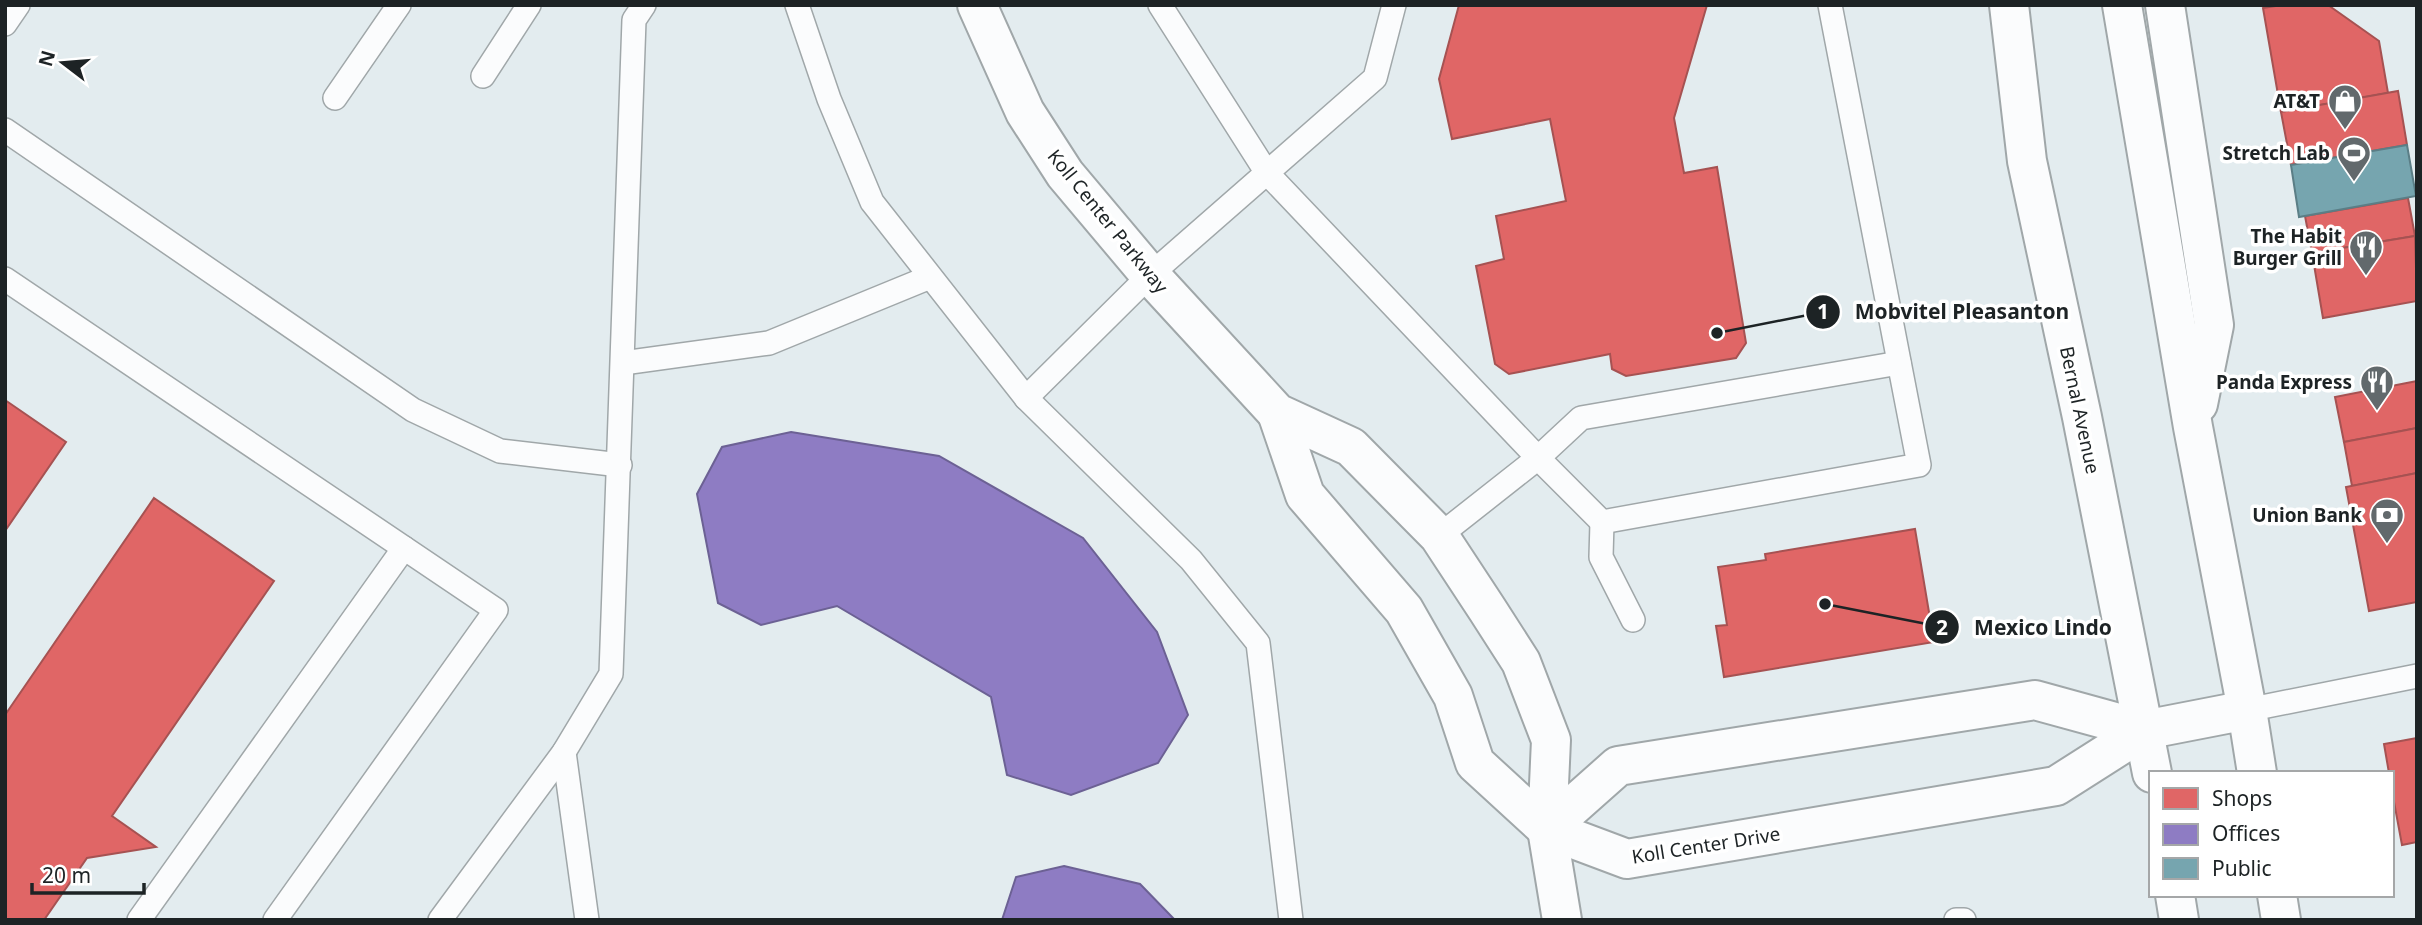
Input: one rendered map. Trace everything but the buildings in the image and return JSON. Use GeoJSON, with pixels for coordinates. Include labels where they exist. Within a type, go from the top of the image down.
{"type":"FeatureCollection","features":[{"type":"Feature","properties":{"kind":"street","name":"Koll Center Parkway"},"geometry":{"type":"LineString","coordinates":[[977,5],[1024,112],[1065,174],[1150,275],[1277,413],[1351,447],[1439,536],[1521,662],[1551,740],[1547,828],[1562,920]]}},
{"type":"Feature","properties":{"kind":"street","name":"Bernal Avenue"},"geometry":{"type":"LineString","coordinates":[[2009,5],[2027,161],[2085,430],[2152,771]]}},
{"type":"Feature","properties":{"kind":"street"},"geometry":{"type":"LineString","coordinates":[[2122,5],[2193,427],[2257,771]]}},
{"type":"Feature","properties":{"kind":"street"},"geometry":{"type":"LineString","coordinates":[[2165,5],[2214,325],[2193,427]]}},
{"type":"Feature","properties":{"kind":"street","name":"Koll Center Parkway"},"geometry":{"type":"LineString","coordinates":[[1277,413],[1305,495],[1404,610],[1453,696],[1475,763],[1547,828]]}},
{"type":"Feature","properties":{"kind":"street","name":"Koll Center Drive"},"geometry":{"type":"LineString","coordinates":[[2144,730],[2035,700],[1618,766],[1547,828],[1627,859],[2056,786],[2144,730],[2247,710]]}},
{"type":"Feature","properties":{"kind":"street"},"geometry":{"type":"LineString","coordinates":[[2175,897],[2179,920]]}},
{"type":"Feature","properties":{"kind":"street"},"geometry":{"type":"LineString","coordinates":[[2277,897],[2281,920]]}},
{"type":"Feature","properties":{"kind":"lane"},"geometry":{"type":"LineString","coordinates":[[5,24],[18,5]]}},
{"type":"Feature","properties":{"kind":"lane"},"geometry":{"type":"LineString","coordinates":[[335,98],[398,5]]}},
{"type":"Feature","properties":{"kind":"lane"},"geometry":{"type":"LineString","coordinates":[[482,76],[529,5]]}},
{"type":"Feature","properties":{"kind":"lane"},"geometry":{"type":"LineString","coordinates":[[440,920],[564,751],[611,674],[634,20],[644,5]]}},
{"type":"Feature","properties":{"kind":"lane"},"geometry":{"type":"LineString","coordinates":[[797,5],[829,99],[872,202],[1026,398],[1191,560],[1258,643],[1292,920]]}},
{"type":"Feature","properties":{"kind":"lane"},"geometry":{"type":"LineString","coordinates":[[1160,5],[1267,173],[1602,522],[1601,557],[1633,620]]}},
{"type":"Feature","properties":{"kind":"lane"},"geometry":{"type":"LineString","coordinates":[[1026,398],[1150,275],[1375,78],[1395,5]]}},
{"type":"Feature","properties":{"kind":"lane"},"geometry":{"type":"LineString","coordinates":[[1602,522],[1919,465],[1830,5]]}},
{"type":"Feature","properties":{"kind":"lane"},"geometry":{"type":"LineString","coordinates":[[5,130],[413,410],[500,451],[620,465]]}},
{"type":"Feature","properties":{"kind":"lane"},"geometry":{"type":"LineString","coordinates":[[623,363],[769,343],[930,277]]}},
{"type":"Feature","properties":{"kind":"lane"},"geometry":{"type":"LineString","coordinates":[[5,279],[496,610],[275,920]]}},
{"type":"Feature","properties":{"kind":"lane"},"geometry":{"type":"LineString","coordinates":[[1439,536],[1538,458],[1581,418],[1899,363]]}},
{"type":"Feature","properties":{"kind":"lane"},"geometry":{"type":"LineString","coordinates":[[139,920],[404,548]]}},
{"type":"Feature","properties":{"kind":"lane"},"geometry":{"type":"LineString","coordinates":[[2247,710],[2417,676]]}},
{"type":"Feature","properties":{"kind":"lane"},"geometry":{"type":"LineString","coordinates":[[564,751],[587,920]]}},
{"type":"Feature","properties":{"kind":"lane"},"geometry":{"type":"LineString","coordinates":[[1956,920],[1964,920]]}},
{"type":"Feature","properties":{"kind":"place","name":"AT&T"},"geometry":{"type":"Point","coordinates":[2345,131]}},
{"type":"Feature","properties":{"kind":"place","name":"Stretch Lab"},"geometry":{"type":"Point","coordinates":[2354,183]}},
{"type":"Feature","properties":{"kind":"place","name":"The Habit Burger Grill"},"geometry":{"type":"Point","coordinates":[2366,277]}},
{"type":"Feature","properties":{"kind":"place","name":"Mobvitel Pleasanton"},"geometry":{"type":"Point","coordinates":[1717,333]}},
{"type":"Feature","properties":{"kind":"place","name":"Panda Express"},"geometry":{"type":"Point","coordinates":[2377,412]}},
{"type":"Feature","properties":{"kind":"place","name":"Union Bank"},"geometry":{"type":"Point","coordinates":[2387,545]}},
{"type":"Feature","properties":{"kind":"place","name":"Mexico Lindo"},"geometry":{"type":"Point","coordinates":[1825,604]}}]}
